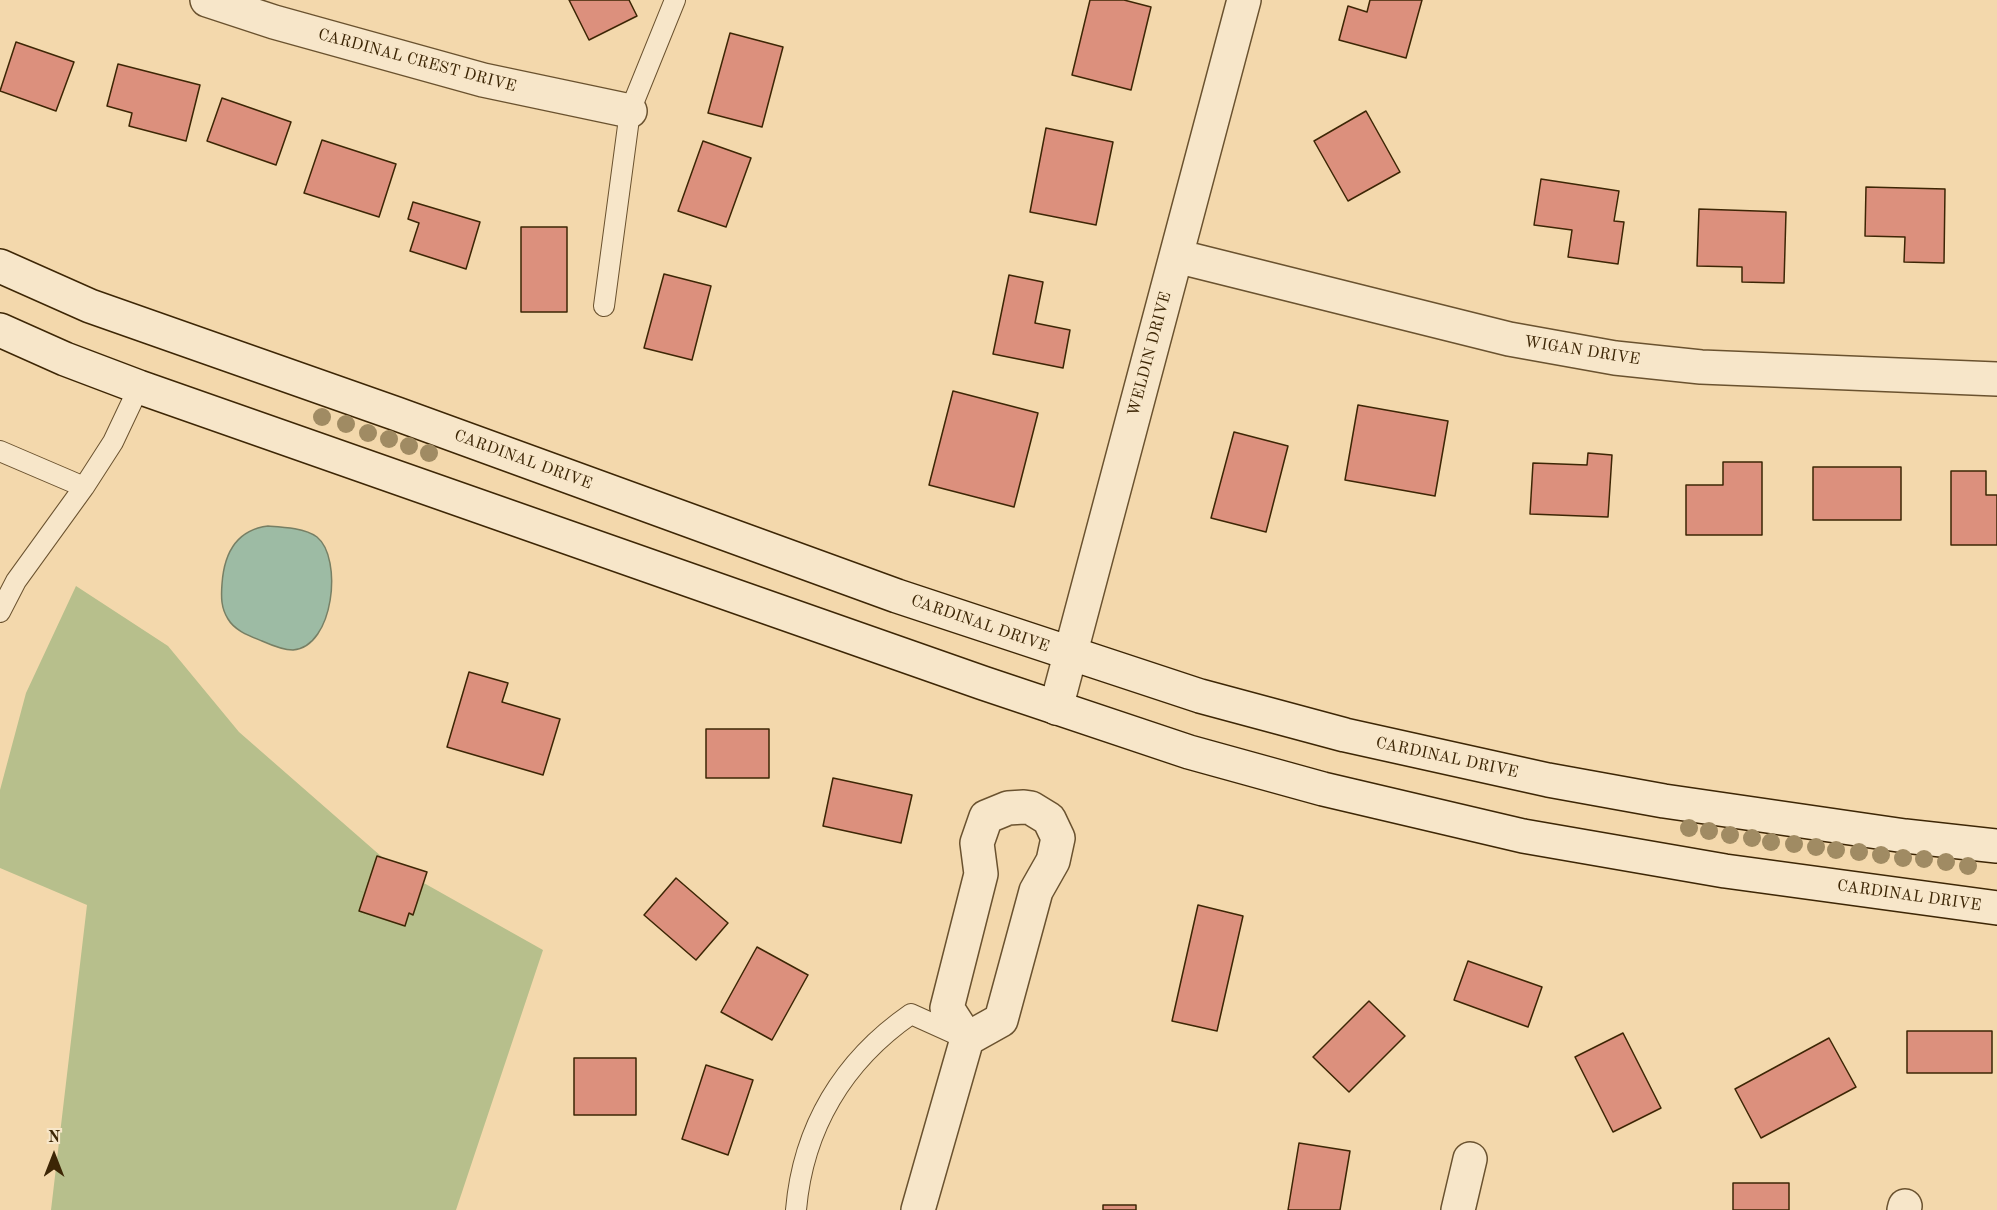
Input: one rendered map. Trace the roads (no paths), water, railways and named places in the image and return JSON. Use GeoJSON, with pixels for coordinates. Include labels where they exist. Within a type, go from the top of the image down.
{"type":"FeatureCollection","features":[{"type":"Feature","properties":{"kind":"main road","name":"CARDINAL CREST DRIVE"},"geometry":{"type":"LineString","coordinates":[[207,0],[277,11],[483,80],[630,111]]}},
{"type":"Feature","properties":{"kind":"main road","name":"WELDIN DRIVE"},"geometry":{"type":"LineString","coordinates":[[1056,708],[1244,0]]}},
{"type":"Feature","properties":{"kind":"main road","name":"WIGAN DRIVE"},"geometry":{"type":"LineString","coordinates":[[1176,256],[1509,339],[1615,358],[1701,367],[1997,379]]}},
{"type":"Feature","properties":{"kind":"main road","name":"CARDINAL DRIVE"},"geometry":{"type":"LineString","coordinates":[[0,266],[90,306],[397,414],[897,596],[1200,696],[1345,735],[1548,780],[1699,806],[1905,836],[1997,846]]}},
{"type":"Feature","properties":{"kind":"main road","name":"CARDINAL DRIVE"},"geometry":{"type":"LineString","coordinates":[[0,330],[65,359],[139,387],[1056,708],[1189,752],[1323,789],[1523,836],[1725,871],[1997,908]]}},
{"type":"Feature","properties":{"kind":"main road"},"geometry":{"type":"LineString","coordinates":[[918,1210],[967,1039],[1001,1020],[1036,891],[1053,861],[1058,838],[1049,819],[1031,808],[1008,808],[986,817],[977,843],[981,874],[947,1008],[967,1039]]}},
{"type":"Feature","properties":{"kind":"main road"},"geometry":{"type":"LineString","coordinates":[[1458,1210],[1470,1159]]}},
{"type":"Feature","properties":{"kind":"lane"},"geometry":{"type":"LineString","coordinates":[[604,306],[630,111],[675,0]]}},
{"type":"Feature","properties":{"kind":"lane"},"geometry":{"type":"LineString","coordinates":[[0,612],[16,581],[84,487],[113,442],[139,387]]}},
{"type":"Feature","properties":{"kind":"lane"},"geometry":{"type":"LineString","coordinates":[[0,451],[84,487]]}},
{"type":"Feature","properties":{"kind":"lane"},"geometry":{"type":"LineString","coordinates":[[796,1210],[799,1181],[811,1139],[834,1091],[860,1057],[911,1014],[967,1039]]}}]}
